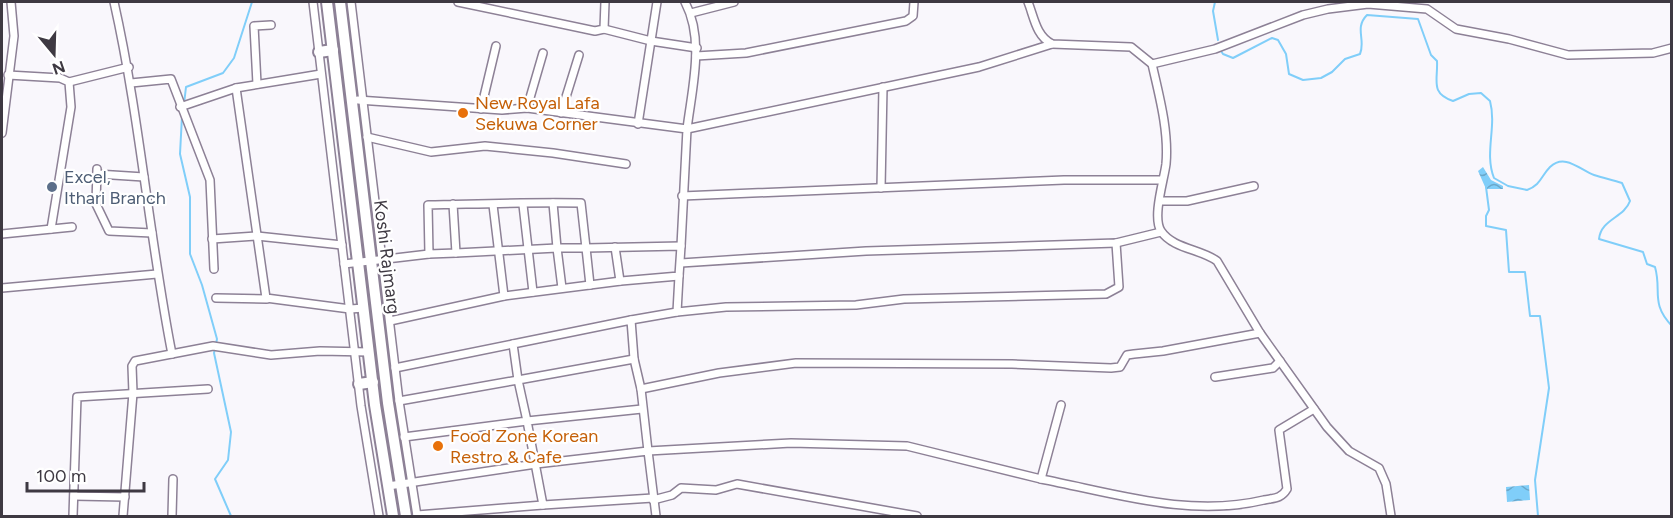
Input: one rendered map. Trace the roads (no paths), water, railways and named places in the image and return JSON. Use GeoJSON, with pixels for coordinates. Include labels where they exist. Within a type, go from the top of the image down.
{"type":"FeatureCollection","features":[{"type":"Feature","properties":{"kind":"main road","name":"Koshi Rajmarg"},"geometry":{"type":"LineString","coordinates":[[327,2],[369,352],[393,516]]}},
{"type":"Feature","properties":{"kind":"main road","name":"Koshi Rajmarg"},"geometry":{"type":"LineString","coordinates":[[340,2],[351,100],[377,260],[406,483],[414,516]]}},
{"type":"Feature","properties":{"kind":"main road"},"geometry":{"type":"LineString","coordinates":[[319,52],[333,50]]}},
{"type":"Feature","properties":{"kind":"main road"},"geometry":{"type":"LineString","coordinates":[[359,384],[373,382]]}},
{"type":"Feature","properties":{"kind":"street"},"geometry":{"type":"LineString","coordinates":[[2,133],[14,36],[11,2]]}},
{"type":"Feature","properties":{"kind":"street"},"geometry":{"type":"LineString","coordinates":[[114,2],[129,67],[157,274],[172,354]]}},
{"type":"Feature","properties":{"kind":"street"},"geometry":{"type":"LineString","coordinates":[[313,2],[355,353],[379,516]]}},
{"type":"Feature","properties":{"kind":"street"},"geometry":{"type":"LineString","coordinates":[[351,2],[367,137],[377,260],[390,321],[404,437],[406,483]]}},
{"type":"Feature","properties":{"kind":"street"},"geometry":{"type":"LineString","coordinates":[[458,2],[596,31],[604,29],[696,52],[746,53],[906,21],[913,16],[914,2]]}},
{"type":"Feature","properties":{"kind":"street"},"geometry":{"type":"LineString","coordinates":[[604,29],[605,2]]}},
{"type":"Feature","properties":{"kind":"street"},"geometry":{"type":"LineString","coordinates":[[638,124],[657,2]]}},
{"type":"Feature","properties":{"kind":"street"},"geometry":{"type":"LineString","coordinates":[[677,312],[681,263],[682,196],[696,52],[691,13],[686,2]]}},
{"type":"Feature","properties":{"kind":"street"},"geometry":{"type":"LineString","coordinates":[[691,13],[734,2]]}},
{"type":"Feature","properties":{"kind":"street"},"geometry":{"type":"LineString","coordinates":[[1028,2],[1040,35],[1052,44]]}},
{"type":"Feature","properties":{"kind":"street"},"geometry":{"type":"LineString","coordinates":[[1152,64],[1215,50],[1303,15],[1368,4],[1427,9],[1456,29],[1509,39],[1568,55],[1653,53],[1671,48]]}},
{"type":"Feature","properties":{"kind":"street"},"geometry":{"type":"LineString","coordinates":[[257,84],[254,26],[271,25]]}},
{"type":"Feature","properties":{"kind":"street"},"geometry":{"type":"LineString","coordinates":[[324,103],[362,100],[480,109],[527,108],[687,129],[979,68],[1052,44],[1131,47],[1152,64],[1163,118],[1166,162],[1157,219],[1161,232],[1181,246],[1209,255],[1217,261],[1260,333],[1343,447],[1378,468],[1386,484],[1391,516]]}},
{"type":"Feature","properties":{"kind":"street"},"geometry":{"type":"LineString","coordinates":[[480,109],[495,46]]}},
{"type":"Feature","properties":{"kind":"street"},"geometry":{"type":"LineString","coordinates":[[527,108],[543,53]]}},
{"type":"Feature","properties":{"kind":"street"},"geometry":{"type":"LineString","coordinates":[[561,113],[579,55]]}},
{"type":"Feature","properties":{"kind":"street"},"geometry":{"type":"LineString","coordinates":[[8,75],[60,78],[69,82],[129,67]]}},
{"type":"Feature","properties":{"kind":"street"},"geometry":{"type":"LineString","coordinates":[[180,107],[236,88],[321,74]]}},
{"type":"Feature","properties":{"kind":"street"},"geometry":{"type":"LineString","coordinates":[[131,83],[171,79],[210,180],[214,268]]}},
{"type":"Feature","properties":{"kind":"street"},"geometry":{"type":"LineString","coordinates":[[51,229],[71,107],[69,82]]}},
{"type":"Feature","properties":{"kind":"street"},"geometry":{"type":"LineString","coordinates":[[881,188],[883,87]]}},
{"type":"Feature","properties":{"kind":"street"},"geometry":{"type":"LineString","coordinates":[[236,88],[267,299]]}},
{"type":"Feature","properties":{"kind":"street"},"geometry":{"type":"LineString","coordinates":[[367,137],[431,152],[485,146],[626,164]]}},
{"type":"Feature","properties":{"kind":"street"},"geometry":{"type":"LineString","coordinates":[[144,177],[97,171],[96,204],[109,231],[152,233]]}},
{"type":"Feature","properties":{"kind":"street"},"geometry":{"type":"LineString","coordinates":[[682,196],[1064,180],[1162,180]]}},
{"type":"Feature","properties":{"kind":"street"},"geometry":{"type":"LineString","coordinates":[[1160,201],[1187,201],[1254,186]]}},
{"type":"Feature","properties":{"kind":"street"},"geometry":{"type":"LineString","coordinates":[[553,202],[562,288]]}},
{"type":"Feature","properties":{"kind":"street"},"geometry":{"type":"LineString","coordinates":[[429,254],[428,204],[581,203],[590,285]]}},
{"type":"Feature","properties":{"kind":"street"},"geometry":{"type":"LineString","coordinates":[[453,204],[456,253]]}},
{"type":"Feature","properties":{"kind":"street"},"geometry":{"type":"LineString","coordinates":[[493,205],[504,296]]}},
{"type":"Feature","properties":{"kind":"street"},"geometry":{"type":"LineString","coordinates":[[523,205],[533,292]]}},
{"type":"Feature","properties":{"kind":"street"},"geometry":{"type":"LineString","coordinates":[[2,234],[72,227]]}},
{"type":"Feature","properties":{"kind":"street"},"geometry":{"type":"LineString","coordinates":[[681,263],[866,251],[1116,243],[1161,232]]}},
{"type":"Feature","properties":{"kind":"street"},"geometry":{"type":"LineString","coordinates":[[212,239],[257,236],[342,245]]}},
{"type":"Feature","properties":{"kind":"street"},"geometry":{"type":"LineString","coordinates":[[396,368],[677,312],[726,307],[856,305],[904,299],[1106,294],[1119,286],[1116,243]]}},
{"type":"Feature","properties":{"kind":"street"},"geometry":{"type":"LineString","coordinates":[[344,264],[429,254],[499,250],[681,246]]}},
{"type":"Feature","properties":{"kind":"street"},"geometry":{"type":"LineString","coordinates":[[615,247],[620,281]]}},
{"type":"Feature","properties":{"kind":"street"},"geometry":{"type":"LineString","coordinates":[[2,288],[157,274]]}},
{"type":"Feature","properties":{"kind":"street"},"geometry":{"type":"LineString","coordinates":[[390,321],[504,296],[679,276]]}},
{"type":"Feature","properties":{"kind":"street"},"geometry":{"type":"LineString","coordinates":[[216,298],[267,299],[350,309],[364,308]]}},
{"type":"Feature","properties":{"kind":"street"},"geometry":{"type":"LineString","coordinates":[[631,320],[634,359],[641,389],[656,516]]}},
{"type":"Feature","properties":{"kind":"street"},"geometry":{"type":"LineString","coordinates":[[641,389],[719,373],[796,363],[1012,364],[1111,368],[1120,367],[1128,355],[1186,348],[1260,333]]}},
{"type":"Feature","properties":{"kind":"street"},"geometry":{"type":"LineString","coordinates":[[513,344],[543,505]]}},
{"type":"Feature","properties":{"kind":"street"},"geometry":{"type":"LineString","coordinates":[[123,516],[133,393],[132,366],[135,360],[213,346],[271,355],[320,351],[369,352]]}},
{"type":"Feature","properties":{"kind":"street"},"geometry":{"type":"LineString","coordinates":[[399,401],[634,359]]}},
{"type":"Feature","properties":{"kind":"street"},"geometry":{"type":"LineString","coordinates":[[1215,377],[1273,368],[1280,361]]}},
{"type":"Feature","properties":{"kind":"street"},"geometry":{"type":"LineString","coordinates":[[73,516],[77,398],[208,389]]}},
{"type":"Feature","properties":{"kind":"street"},"geometry":{"type":"LineString","coordinates":[[1041,479],[1061,405]]}},
{"type":"Feature","properties":{"kind":"street"},"geometry":{"type":"LineString","coordinates":[[404,437],[642,409]]}},
{"type":"Feature","properties":{"kind":"street"},"geometry":{"type":"LineString","coordinates":[[388,486],[536,464],[648,451],[792,443],[907,446],[1041,479],[1164,504],[1223,506],[1278,498],[1287,489],[1279,430],[1314,409]]}},
{"type":"Feature","properties":{"kind":"street"},"geometry":{"type":"LineString","coordinates":[[172,516],[173,479]]}},
{"type":"Feature","properties":{"kind":"street"},"geometry":{"type":"LineString","coordinates":[[414,516],[543,505],[653,499],[672,495],[681,488],[716,490],[737,484],[917,516]]}},
{"type":"Feature","properties":{"kind":"street"},"geometry":{"type":"LineString","coordinates":[[74,496],[125,498]]}},
{"type":"Feature","properties":{"kind":"water"},"geometry":{"type":"Polygon","coordinates":[[[1483,167],[1491,180],[1503,186],[1503,189],[1486,189],[1478,171],[1483,167]]]}},
{"type":"Feature","properties":{"kind":"water"},"geometry":{"type":"Polygon","coordinates":[[[1529,485],[1530,500],[1507,502],[1506,487],[1529,485]]]}},
{"type":"Feature","properties":{"kind":"waterway"},"geometry":{"type":"LineString","coordinates":[[184,104],[186,87],[223,73],[234,58],[252,2]]}},
{"type":"Feature","properties":{"kind":"waterway"},"geometry":{"type":"LineString","coordinates":[[1215,2],[1213,11],[1218,40]]}},
{"type":"Feature","properties":{"kind":"waterway"},"geometry":{"type":"LineString","coordinates":[[1219,48],[1223,54],[1233,58],[1272,38],[1278,40],[1286,54],[1289,74],[1303,80],[1321,78],[1332,72],[1345,59],[1360,54],[1361,25],[1367,15],[1418,19],[1431,55],[1437,61],[1437,85],[1441,94],[1453,101],[1469,94],[1481,93],[1490,101],[1492,111],[1490,159],[1494,178],[1508,186],[1527,190],[1538,183],[1550,167],[1556,163],[1567,162],[1594,175],[1622,183],[1630,201],[1627,207],[1604,227],[1599,239],[1643,252],[1647,264],[1655,267],[1659,304],[1665,318],[1672,326]]}},
{"type":"Feature","properties":{"kind":"waterway"},"geometry":{"type":"LineString","coordinates":[[182,116],[180,154],[190,197],[190,254],[202,285],[217,339],[214,353],[231,432],[228,460],[215,479],[231,516]]}},
{"type":"Feature","properties":{"kind":"waterway"},"geometry":{"type":"LineString","coordinates":[[1486,187],[1489,210],[1486,216],[1486,226],[1506,230],[1509,272],[1525,272],[1530,316],[1540,316],[1549,388],[1535,480],[1538,516]]}},
{"type":"Feature","properties":{"kind":"place","name":"New Royal Lafa Sekuwa Corner"},"geometry":{"type":"Point","coordinates":[463,113]}},
{"type":"Feature","properties":{"kind":"place","name":"Excel, Ithari Branch"},"geometry":{"type":"Point","coordinates":[52,187]}},
{"type":"Feature","properties":{"kind":"place","name":"Food Zone Korean Restro & Cafe"},"geometry":{"type":"Point","coordinates":[438,446]}}]}
